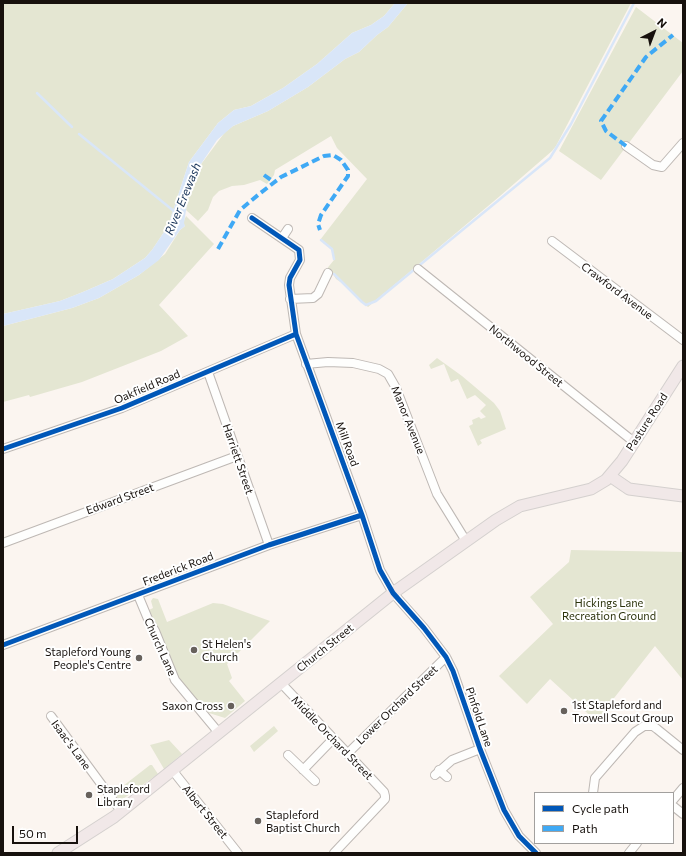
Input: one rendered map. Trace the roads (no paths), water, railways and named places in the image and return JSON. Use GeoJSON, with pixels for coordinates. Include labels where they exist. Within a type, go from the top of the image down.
{"type":"FeatureCollection","features":[{"type":"Feature","properties":{"kind":"main road","name":"Pasture Road"},"geometry":{"type":"LineString","coordinates":[[610,476],[683,366]]}},
{"type":"Feature","properties":{"kind":"main road","name":"Church Street"},"geometry":{"type":"LineString","coordinates":[[58,853],[121,811],[393,594],[466,541],[512,510],[535,502],[591,489],[610,476]]}},
{"type":"Feature","properties":{"kind":"main road"},"geometry":{"type":"LineString","coordinates":[[610,476],[629,489],[683,496]]}},
{"type":"Feature","properties":{"kind":"street"},"geometry":{"type":"LineString","coordinates":[[626,146],[652,165],[662,167],[683,143]]}},
{"type":"Feature","properties":{"kind":"street"},"geometry":{"type":"LineString","coordinates":[[252,218],[282,238],[288,229]]}},
{"type":"Feature","properties":{"kind":"street","name":"Mill Road"},"geometry":{"type":"LineString","coordinates":[[282,238],[299,250],[301,255],[300,260],[290,278],[290,299],[296,334],[362,515],[380,570],[393,594]]}},
{"type":"Feature","properties":{"kind":"street","name":"Crawford Avenue"},"geometry":{"type":"LineString","coordinates":[[552,241],[683,340]]}},
{"type":"Feature","properties":{"kind":"street","name":"Northwood Street"},"geometry":{"type":"LineString","coordinates":[[418,269],[634,442]]}},
{"type":"Feature","properties":{"kind":"street"},"geometry":{"type":"LineString","coordinates":[[290,299],[313,298],[318,294],[328,273]]}},
{"type":"Feature","properties":{"kind":"street","name":"Oakfield Road"},"geometry":{"type":"LineString","coordinates":[[3,449],[99,417],[296,334]]}},
{"type":"Feature","properties":{"kind":"street","name":"Manor Avenue"},"geometry":{"type":"LineString","coordinates":[[306,364],[328,362],[353,363],[379,369],[388,374],[396,388],[437,494],[466,541]]}},
{"type":"Feature","properties":{"kind":"street","name":"Harriett Street"},"geometry":{"type":"LineString","coordinates":[[208,372],[236,456],[269,545]]}},
{"type":"Feature","properties":{"kind":"street","name":"Edward Street"},"geometry":{"type":"LineString","coordinates":[[3,543],[236,456]]}},
{"type":"Feature","properties":{"kind":"street","name":"Frederick Road"},"geometry":{"type":"LineString","coordinates":[[3,645],[269,545],[362,515]]}},
{"type":"Feature","properties":{"kind":"street","name":"Pinfold Lane"},"geometry":{"type":"LineString","coordinates":[[393,594],[424,628],[446,657],[453,671],[480,749],[504,810],[519,836],[536,853]]}},
{"type":"Feature","properties":{"kind":"street","name":"Church Lane"},"geometry":{"type":"LineString","coordinates":[[138,595],[148,619],[155,631],[175,680],[219,733]]}},
{"type":"Feature","properties":{"kind":"street","name":"Lower Orchard Street"},"geometry":{"type":"LineString","coordinates":[[347,754],[446,657]]}},
{"type":"Feature","properties":{"kind":"street","name":"Middle Orchard Street"},"geometry":{"type":"LineString","coordinates":[[281,684],[384,792],[385,799],[334,853]]}},
{"type":"Feature","properties":{"kind":"street","name":"Isaac's Lane"},"geometry":{"type":"LineString","coordinates":[[51,716],[121,811]]}},
{"type":"Feature","properties":{"kind":"street"},"geometry":{"type":"LineString","coordinates":[[593,792],[595,778],[635,732],[644,726],[653,726],[683,750]]}},
{"type":"Feature","properties":{"kind":"street"},"geometry":{"type":"LineString","coordinates":[[303,770],[333,740]]}},
{"type":"Feature","properties":{"kind":"street"},"geometry":{"type":"LineString","coordinates":[[446,778],[437,772],[452,760],[480,749]]}},
{"type":"Feature","properties":{"kind":"street"},"geometry":{"type":"LineString","coordinates":[[288,755],[315,781]]}},
{"type":"Feature","properties":{"kind":"street","name":"Albert Street"},"geometry":{"type":"LineString","coordinates":[[173,771],[238,853]]}},
{"type":"Feature","properties":{"kind":"street"},"geometry":{"type":"LineString","coordinates":[[674,799],[683,788]]}},
{"type":"Feature","properties":{"kind":"street"},"geometry":{"type":"LineString","coordinates":[[674,807],[683,814]]}},
{"type":"Feature","properties":{"kind":"street"},"geometry":{"type":"LineString","coordinates":[[629,853],[636,844]]}},
{"type":"Feature","properties":{"kind":"water","name":"River Erewash"},"geometry":{"type":"Polygon","coordinates":[[[395,3],[408,3],[388,27],[359,52],[345,59],[308,87],[268,111],[233,126],[217,140],[199,167],[190,185],[184,223],[185,226],[180,230],[159,260],[139,275],[99,298],[72,308],[3,326],[3,314],[60,301],[83,292],[113,279],[145,258],[168,226],[189,162],[218,123],[234,110],[251,106],[283,88],[317,64],[352,33],[371,25],[384,16],[395,3]]]}},
{"type":"Feature","properties":{"kind":"waterway"},"geometry":{"type":"LineString","coordinates":[[334,274],[366,305],[376,301],[550,158],[571,124],[634,3]]}},
{"type":"Feature","properties":{"kind":"waterway"},"geometry":{"type":"LineString","coordinates":[[37,93],[72,127]]}},
{"type":"Feature","properties":{"kind":"waterway","name":"River Erewash"},"geometry":{"type":"LineString","coordinates":[[79,134],[175,212]]}},
{"type":"Feature","properties":{"kind":"waterway"},"geometry":{"type":"LineString","coordinates":[[321,240],[332,249],[334,259]]}},
{"type":"Feature","properties":{"kind":"place","name":"St Helen's Church"},"geometry":{"type":"Point","coordinates":[194,650]}},
{"type":"Feature","properties":{"kind":"place","name":"Stapleford Young People's Centre"},"geometry":{"type":"Point","coordinates":[139,658]}},
{"type":"Feature","properties":{"kind":"place","name":"Saxon Cross"},"geometry":{"type":"Point","coordinates":[231,706]}},
{"type":"Feature","properties":{"kind":"place","name":"1st Stapleford and Trowell Scout Group"},"geometry":{"type":"Point","coordinates":[564,711]}},
{"type":"Feature","properties":{"kind":"place","name":"Stapleford Library"},"geometry":{"type":"Point","coordinates":[89,795]}},
{"type":"Feature","properties":{"kind":"place","name":"Stapleford Baptist Church"},"geometry":{"type":"Point","coordinates":[258,821]}},
{"type":"Feature","properties":{"kind":"park label","name":"Hickings Lane Recreation Ground"},"geometry":{"type":"Point","coordinates":[609,609]}}]}
